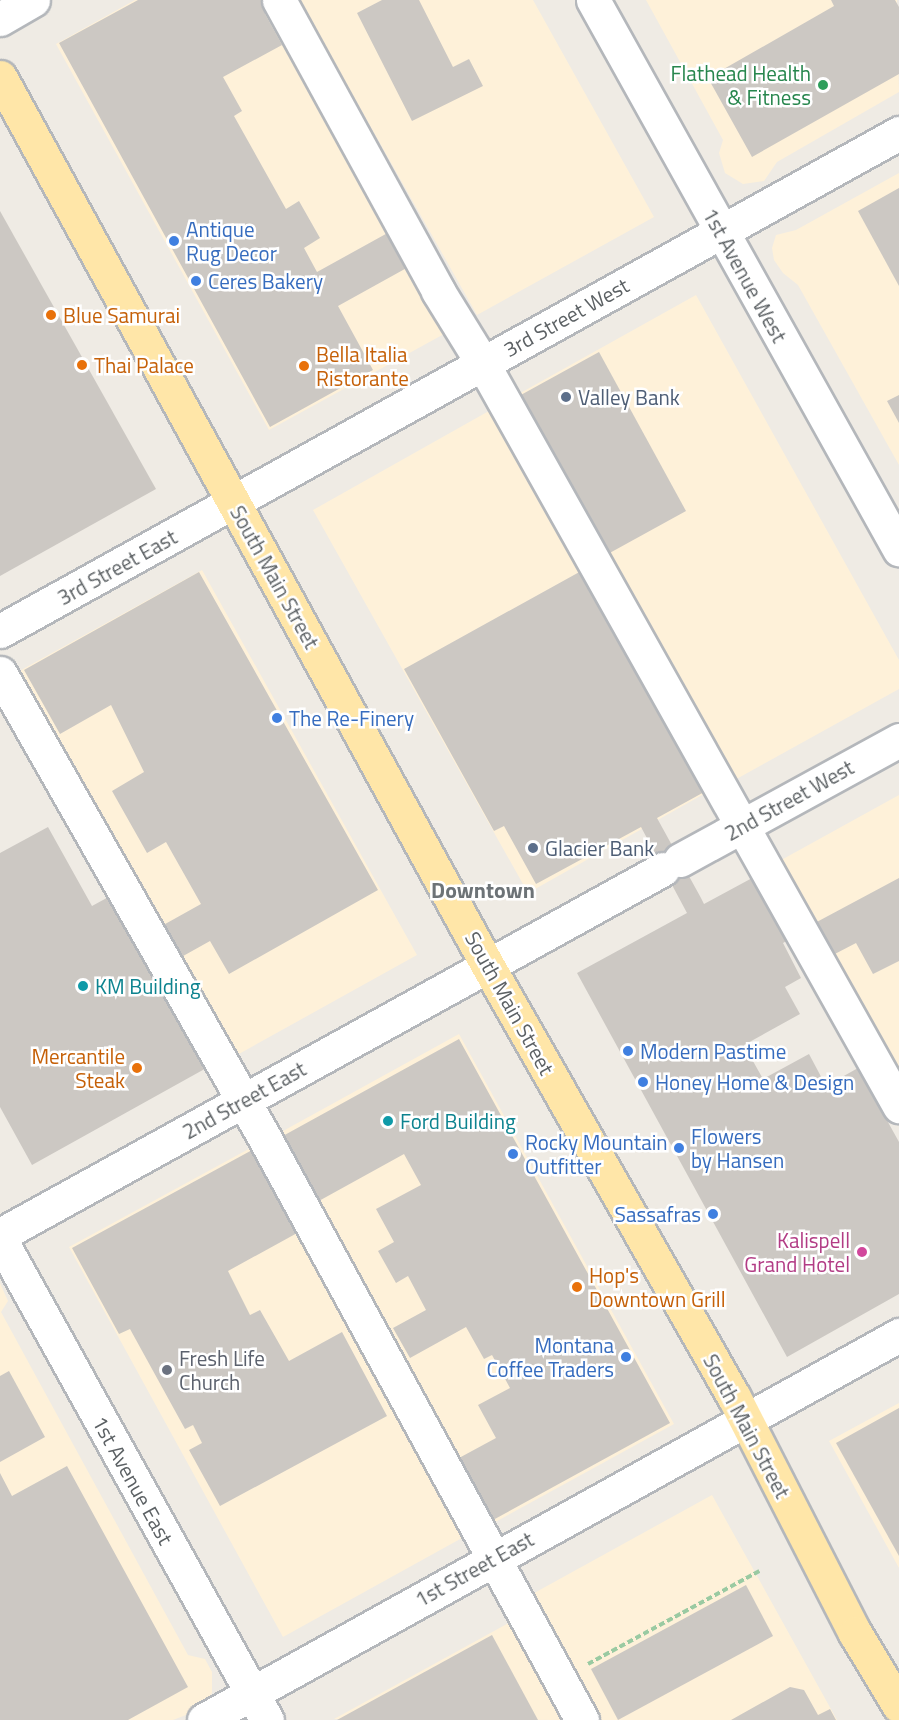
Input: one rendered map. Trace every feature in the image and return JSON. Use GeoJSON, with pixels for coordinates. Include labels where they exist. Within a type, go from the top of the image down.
{"type":"FeatureCollection","features":[{"type":"Feature","properties":{"kind":"main road","name":"South Main Street"},"geometry":{"type":"LineString","coordinates":[[0,77],[488,966],[745,1419],[855,1633],[899,1706]]}},
{"type":"Feature","properties":{"kind":"street"},"geometry":{"type":"LineString","coordinates":[[0,19],[33,0]]}},
{"type":"Feature","properties":{"kind":"street"},"geometry":{"type":"LineString","coordinates":[[279,0],[438,291],[483,364],[899,1106]]}},
{"type":"Feature","properties":{"kind":"street","name":"1st Avenue West"},"geometry":{"type":"LineString","coordinates":[[593,0],[899,549]]}},
{"type":"Feature","properties":{"kind":"street","name":"3rd Street West"},"geometry":{"type":"LineString","coordinates":[[234,502],[899,133]]}},
{"type":"Feature","properties":{"kind":"street","name":"3rd Street East"},"geometry":{"type":"LineString","coordinates":[[0,631],[234,502]]}},
{"type":"Feature","properties":{"kind":"street"},"geometry":{"type":"LineString","coordinates":[[0,673],[242,1101],[492,1560],[582,1720]]}},
{"type":"Feature","properties":{"kind":"street","name":"2nd Street West"},"geometry":{"type":"LineString","coordinates":[[488,966],[899,740]]}},
{"type":"Feature","properties":{"kind":"street","name":"2nd Street East"},"geometry":{"type":"LineString","coordinates":[[0,1237],[488,966]]}},
{"type":"Feature","properties":{"kind":"street","name":"1st Avenue East"},"geometry":{"type":"LineString","coordinates":[[0,1237],[259,1707]]}},
{"type":"Feature","properties":{"kind":"street","name":"1st Street East"},"geometry":{"type":"LineString","coordinates":[[204,1720],[259,1707],[492,1560],[899,1335]]}},
{"type":"Feature","properties":{"kind":"path"},"geometry":{"type":"LineString","coordinates":[[560,1680],[759,1571]]}},
{"type":"Feature","properties":{"kind":"shaded area"},"geometry":{"type":"Polygon","coordinates":[[[135,0],[273,0],[455,328],[269,430],[56,44],[135,0]]]}},
{"type":"Feature","properties":{"kind":"shaded area"},"geometry":{"type":"Polygon","coordinates":[[[299,0],[533,0],[654,217],[477,315],[299,0]]]}},
{"type":"Feature","properties":{"kind":"shaded area"},"geometry":{"type":"Polygon","coordinates":[[[646,0],[897,0],[899,92],[777,162],[764,181],[743,184],[725,173],[719,153],[723,140],[646,0]]]}},
{"type":"Feature","properties":{"kind":"shaded area"},"geometry":{"type":"Polygon","coordinates":[[[899,173],[899,465],[798,285],[783,273],[774,260],[772,248],[776,235],[796,230],[899,173]]]}},
{"type":"Feature","properties":{"kind":"shaded area"},"geometry":{"type":"Polygon","coordinates":[[[696,295],[899,660],[899,689],[731,782],[515,396],[696,295]]]}},
{"type":"Feature","properties":{"kind":"shaded area"},"geometry":{"type":"Polygon","coordinates":[[[496,407],[711,790],[528,893],[313,510],[496,407]]]}},
{"type":"Feature","properties":{"kind":"shaded area"},"geometry":{"type":"Polygon","coordinates":[[[202,570],[417,955],[228,1060],[14,674],[202,570]]]}},
{"type":"Feature","properties":{"kind":"shaded area"},"geometry":{"type":"Polygon","coordinates":[[[899,795],[899,1090],[774,864],[899,795]]]}},
{"type":"Feature","properties":{"kind":"shaded area"},"geometry":{"type":"Polygon","coordinates":[[[459,1034],[674,1424],[488,1526],[274,1136],[459,1034]]]}},
{"type":"Feature","properties":{"kind":"shaded area"},"geometry":{"type":"Polygon","coordinates":[[[258,1144],[471,1533],[283,1637],[69,1247],[258,1144]]]}},
{"type":"Feature","properties":{"kind":"shaded area"},"geometry":{"type":"Polygon","coordinates":[[[0,1283],[8,1301],[1,1312],[188,1655],[205,1659],[212,1672],[212,1693],[199,1710],[173,1720],[0,1720],[0,1283]]]}},
{"type":"Feature","properties":{"kind":"shaded area"},"geometry":{"type":"Polygon","coordinates":[[[899,1403],[899,1568],[829,1441],[899,1403]]]}},
{"type":"Feature","properties":{"kind":"shaded area"},"geometry":{"type":"Polygon","coordinates":[[[712,1495],[837,1720],[595,1720],[527,1597],[712,1495]]]}},
{"type":"Feature","properties":{"kind":"shaded area"},"geometry":{"type":"Polygon","coordinates":[[[516,1619],[571,1720],[334,1719],[516,1619]]]}},
{"type":"Feature","properties":{"kind":"building"},"geometry":{"type":"Polygon","coordinates":[[[138,0],[263,0],[270,12],[265,14],[282,45],[223,77],[242,111],[234,116],[286,209],[299,201],[320,238],[304,248],[317,272],[393,230],[412,265],[338,306],[373,370],[270,427],[59,43],[138,0]]]}},
{"type":"Feature","properties":{"kind":"building"},"geometry":{"type":"Polygon","coordinates":[[[382,0],[419,0],[453,67],[469,59],[483,86],[412,121],[357,13],[382,0]]]}},
{"type":"Feature","properties":{"kind":"building"},"geometry":{"type":"Polygon","coordinates":[[[831,0],[895,0],[899,7],[899,74],[752,157],[708,78],[834,6],[831,0]]]}},
{"type":"Feature","properties":{"kind":"building"},"geometry":{"type":"Polygon","coordinates":[[[899,188],[899,286],[858,211],[899,188]]]}},
{"type":"Feature","properties":{"kind":"building"},"geometry":{"type":"Polygon","coordinates":[[[0,211],[156,489],[0,576],[0,211]]]}},
{"type":"Feature","properties":{"kind":"building"},"geometry":{"type":"Polygon","coordinates":[[[599,352],[686,511],[606,555],[519,396],[599,352]]]}},
{"type":"Feature","properties":{"kind":"building"},"geometry":{"type":"Polygon","coordinates":[[[899,395],[899,423],[887,401],[899,395]]]}},
{"type":"Feature","properties":{"kind":"building"},"geometry":{"type":"Polygon","coordinates":[[[583,570],[706,791],[657,818],[704,904],[754,877],[788,940],[783,943],[801,978],[785,987],[800,1014],[744,1045],[763,1079],[809,1054],[826,1086],[858,1068],[899,1142],[899,1294],[787,1357],[577,973],[687,913],[641,827],[536,884],[504,826],[494,831],[404,669],[583,570]]]}},
{"type":"Feature","properties":{"kind":"building"},"geometry":{"type":"Polygon","coordinates":[[[199,572],[378,890],[229,974],[210,941],[176,960],[158,928],[201,904],[166,842],[147,853],[112,791],[144,772],[111,705],[60,734],[24,670],[199,572]]]}},
{"type":"Feature","properties":{"kind":"building","name":"KM Building"},"geometry":{"type":"Polygon","coordinates":[[[48,827],[92,906],[114,894],[210,1066],[32,1165],[0,1107],[0,853],[48,827]]]}},
{"type":"Feature","properties":{"kind":"building"},"geometry":{"type":"Polygon","coordinates":[[[899,878],[899,961],[873,974],[856,943],[831,956],[813,924],[899,878]]]}},
{"type":"Feature","properties":{"kind":"building"},"geometry":{"type":"Polygon","coordinates":[[[459,1039],[670,1423],[493,1520],[459,1458],[496,1438],[478,1405],[510,1388],[492,1355],[484,1359],[466,1327],[410,1358],[393,1328],[426,1310],[408,1276],[396,1283],[378,1251],[394,1242],[376,1209],[421,1185],[404,1154],[317,1202],[281,1137],[459,1039]]]}},
{"type":"Feature","properties":{"kind":"building"},"geometry":{"type":"Polygon","coordinates":[[[254,1149],[299,1232],[228,1271],[250,1315],[260,1310],[289,1361],[342,1332],[387,1416],[220,1506],[189,1450],[202,1443],[193,1425],[185,1429],[130,1329],[119,1334],[72,1248],[254,1149]]]}},
{"type":"Feature","properties":{"kind":"building"},"geometry":{"type":"Polygon","coordinates":[[[9,1371],[45,1437],[0,1462],[0,1376],[9,1371]]]}},
{"type":"Feature","properties":{"kind":"building"},"geometry":{"type":"Polygon","coordinates":[[[899,1408],[899,1556],[836,1443],[899,1408]]]}},
{"type":"Feature","properties":{"kind":"building"},"geometry":{"type":"Polygon","coordinates":[[[67,1466],[188,1687],[128,1720],[0,1720],[0,1473],[12,1496],[67,1466]]]}},
{"type":"Feature","properties":{"kind":"building"},"geometry":{"type":"Polygon","coordinates":[[[746,1585],[773,1636],[618,1720],[591,1669],[746,1585]]]}},
{"type":"Feature","properties":{"kind":"building"},"geometry":{"type":"Polygon","coordinates":[[[492,1635],[538,1720],[337,1720],[492,1635]]]}},
{"type":"Feature","properties":{"kind":"building"},"geometry":{"type":"Polygon","coordinates":[[[790,1687],[804,1690],[818,1715],[830,1709],[836,1720],[731,1720],[790,1687]]]}},
{"type":"Feature","properties":{"kind":"place","name":"Flathead Health & Fitness"},"geometry":{"type":"Point","coordinates":[823,85]}},
{"type":"Feature","properties":{"kind":"place","name":"Antique Rug Decor"},"geometry":{"type":"Point","coordinates":[174,241]}},
{"type":"Feature","properties":{"kind":"place","name":"Ceres Bakery"},"geometry":{"type":"Point","coordinates":[196,281]}},
{"type":"Feature","properties":{"kind":"place","name":"Blue Samurai"},"geometry":{"type":"Point","coordinates":[51,315]}},
{"type":"Feature","properties":{"kind":"place","name":"Thai Palace"},"geometry":{"type":"Point","coordinates":[82,365]}},
{"type":"Feature","properties":{"kind":"place","name":"Bella Italia Ristorante"},"geometry":{"type":"Point","coordinates":[304,366]}},
{"type":"Feature","properties":{"kind":"place","name":"Valley Bank"},"geometry":{"type":"Point","coordinates":[566,397]}},
{"type":"Feature","properties":{"kind":"place","name":"The Re-Finery"},"geometry":{"type":"Point","coordinates":[277,718]}},
{"type":"Feature","properties":{"kind":"place","name":"Glacier Bank"},"geometry":{"type":"Point","coordinates":[533,848]}},
{"type":"Feature","properties":{"kind":"place","name":"KM Building"},"geometry":{"type":"Point","coordinates":[83,986]}},
{"type":"Feature","properties":{"kind":"place","name":"Modern Pastime"},"geometry":{"type":"Point","coordinates":[628,1051]}},
{"type":"Feature","properties":{"kind":"place","name":"Mercantile Steak"},"geometry":{"type":"Point","coordinates":[137,1068]}},
{"type":"Feature","properties":{"kind":"place","name":"Honey Home & Design"},"geometry":{"type":"Point","coordinates":[643,1082]}},
{"type":"Feature","properties":{"kind":"place","name":"Ford Building"},"geometry":{"type":"Point","coordinates":[388,1121]}},
{"type":"Feature","properties":{"kind":"place","name":"Flowers by Hansen"},"geometry":{"type":"Point","coordinates":[679,1148]}},
{"type":"Feature","properties":{"kind":"place","name":"Rocky Mountain Outfitter"},"geometry":{"type":"Point","coordinates":[513,1154]}},
{"type":"Feature","properties":{"kind":"place","name":"Sassafras"},"geometry":{"type":"Point","coordinates":[713,1214]}},
{"type":"Feature","properties":{"kind":"place","name":"Kalispell Grand Hotel"},"geometry":{"type":"Point","coordinates":[862,1252]}},
{"type":"Feature","properties":{"kind":"place","name":"Hop's Downtown Grill"},"geometry":{"type":"Point","coordinates":[577,1287]}},
{"type":"Feature","properties":{"kind":"place","name":"Montana Coffee Traders"},"geometry":{"type":"Point","coordinates":[626,1357]}},
{"type":"Feature","properties":{"kind":"place","name":"Fresh Life Church"},"geometry":{"type":"Point","coordinates":[167,1370]}},
{"type":"Feature","properties":{"kind":"district","name":"Downtown"},"geometry":{"type":"Point","coordinates":[483,891]}}]}
